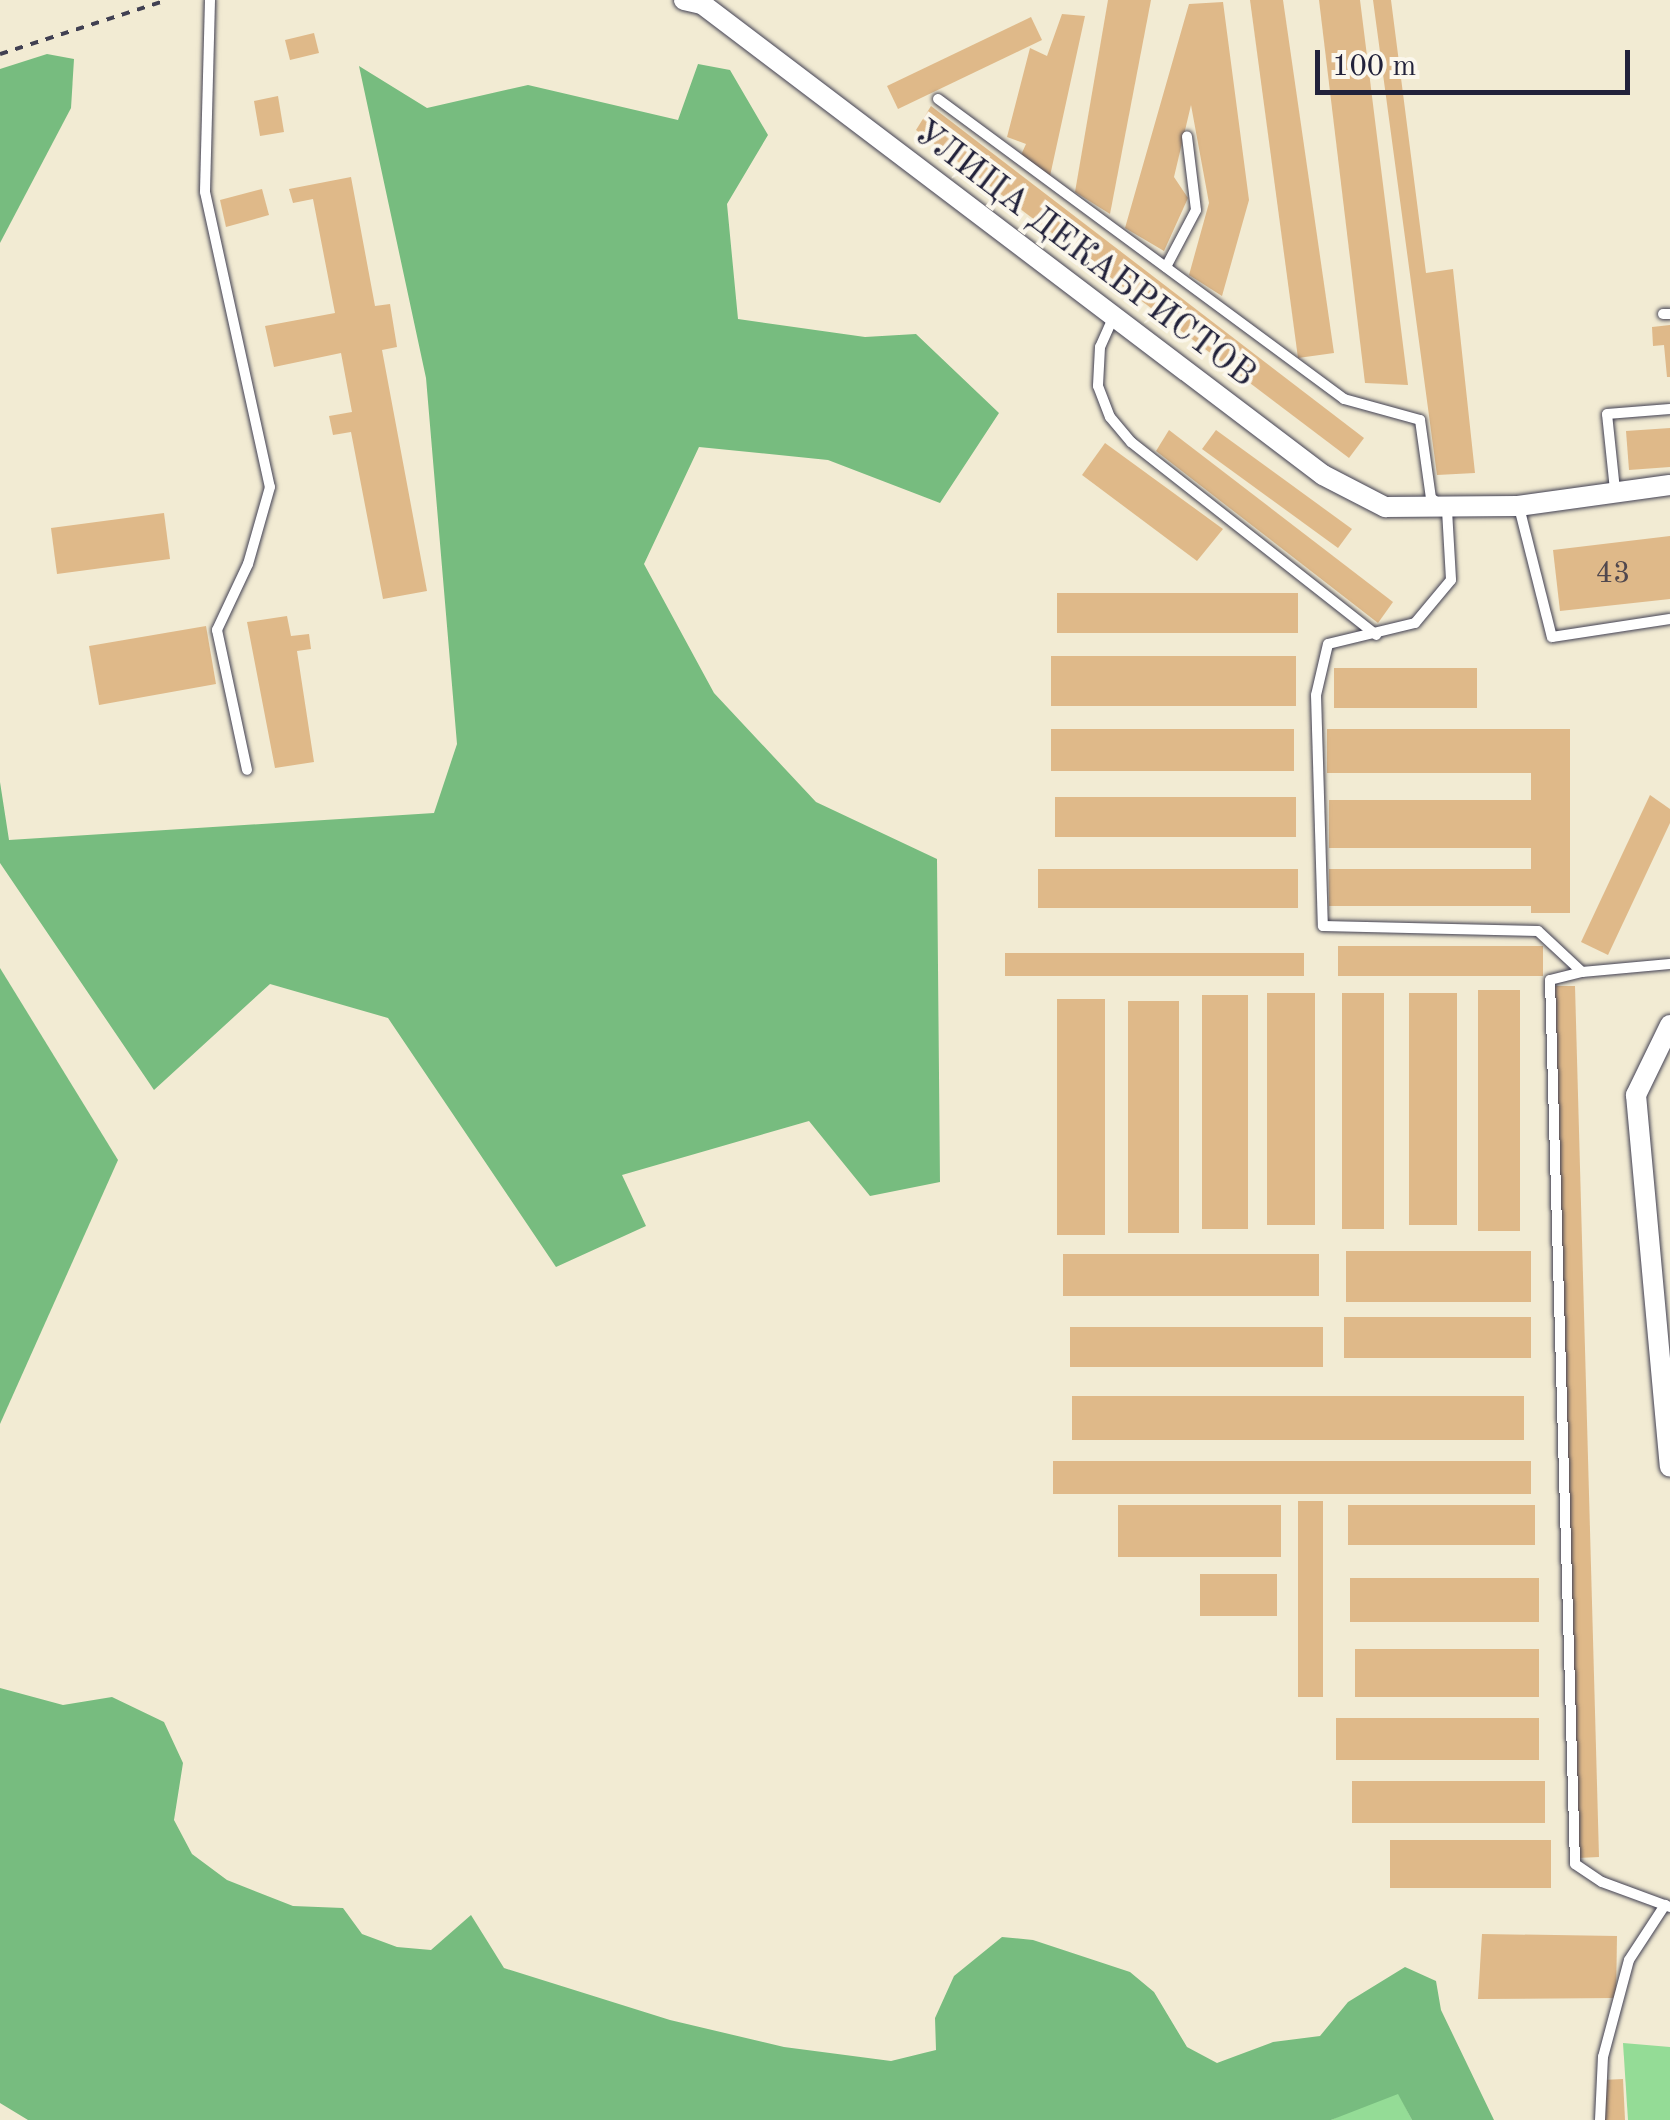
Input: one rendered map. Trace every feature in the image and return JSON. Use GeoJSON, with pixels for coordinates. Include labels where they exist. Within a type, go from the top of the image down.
{"type":"FeatureCollection","features":[{"type":"Feature","properties":{"kind":"street","name":"УЛИЦА ДЕКАБРИСТОВ"},"geometry":{"type":"LineString","coordinates":[[696,1],[1323,476],[1385,507],[1447,510],[1518,506],[1670,485]]}},
{"type":"Feature","properties":{"kind":"street"},"geometry":{"type":"LineString","coordinates":[[1670,1025],[1636,1095],[1670,1466]]}},
{"type":"Feature","properties":{"kind":"lane"},"geometry":{"type":"LineString","coordinates":[[210,0],[206,192],[270,487],[248,564],[217,630],[247,770]]}},
{"type":"Feature","properties":{"kind":"lane"},"geometry":{"type":"LineString","coordinates":[[938,99],[1344,399],[1420,420],[1431,498],[1447,510],[1451,580],[1415,623],[1328,644],[1316,695],[1324,926],[1538,931],[1582,972]]}},
{"type":"Feature","properties":{"kind":"lane"},"geometry":{"type":"LineString","coordinates":[[1166,267],[1196,210],[1187,137]]}},
{"type":"Feature","properties":{"kind":"lane"},"geometry":{"type":"LineString","coordinates":[[1113,318],[1100,347],[1098,386],[1110,417],[1131,442],[1376,635]]}},
{"type":"Feature","properties":{"kind":"lane"},"geometry":{"type":"LineString","coordinates":[[1615,490],[1607,414],[1670,408]]}},
{"type":"Feature","properties":{"kind":"lane"},"geometry":{"type":"LineString","coordinates":[[1518,506],[1552,637],[1670,619]]}},
{"type":"Feature","properties":{"kind":"lane"},"geometry":{"type":"LineString","coordinates":[[1600,2120],[1603,2057],[1630,1960],[1667,1906],[1602,1882],[1576,1864],[1550,980],[1582,972],[1670,964]]}},
{"type":"Feature","properties":{"kind":"path"},"geometry":{"type":"LineString","coordinates":[[0,54],[167,0]]}},
{"type":"Feature","properties":{"kind":"green space"},"geometry":{"type":"Polygon","coordinates":[[[47,54],[74,59],[71,108],[0,243],[0,69],[47,54]]]}},
{"type":"Feature","properties":{"kind":"green space"},"geometry":{"type":"Polygon","coordinates":[[[698,64],[730,70],[768,135],[727,204],[738,319],[865,337],[916,334],[999,413],[940,503],[828,460],[699,447],[644,564],[714,693],[816,802],[937,859],[940,1182],[870,1196],[809,1121],[622,1175],[646,1226],[556,1267],[388,1018],[270,984],[154,1090],[0,863],[0,782],[9,840],[434,813],[457,744],[426,378],[359,66],[427,108],[528,85],[678,120],[698,64]]]}},
{"type":"Feature","properties":{"kind":"green space"},"geometry":{"type":"Polygon","coordinates":[[[0,968],[118,1160],[0,1424],[0,968]]]}},
{"type":"Feature","properties":{"kind":"green space"},"geometry":{"type":"Polygon","coordinates":[[[0,1688],[63,1705],[112,1697],[164,1722],[183,1763],[174,1820],[192,1854],[227,1880],[293,1906],[343,1908],[362,1934],[397,1947],[431,1950],[471,1915],[504,1968],[670,2020],[784,2047],[891,2061],[936,2050],[935,2018],[954,1976],[1002,1937],[1033,1940],[1130,1972],[1154,1992],[1187,2047],[1217,2063],[1273,2042],[1320,2036],[1348,2002],[1405,1967],[1436,1981],[1441,2010],[1494,2120],[1412,2120],[1398,2094],[1331,2120],[28,2120],[0,2103],[0,1688]]]}},
{"type":"Feature","properties":{"kind":"green space"},"geometry":{"type":"Polygon","coordinates":[[[1623,2043],[1670,2047],[1670,2120],[1628,2120],[1623,2043]]]}},
{"type":"Feature","properties":{"kind":"green space"},"geometry":{"type":"Polygon","coordinates":[[[1385,2094],[1399,2094],[1412,2120],[1331,2120],[1385,2094]]]}},
{"type":"Feature","properties":{"kind":"building"},"geometry":{"type":"Polygon","coordinates":[[[1108,0],[1151,0],[1110,214],[1075,192],[1108,0]]]}},
{"type":"Feature","properties":{"kind":"building"},"geometry":{"type":"Polygon","coordinates":[[[1250,0],[1283,0],[1334,353],[1298,358],[1250,0]]]}},
{"type":"Feature","properties":{"kind":"building"},"geometry":{"type":"Polygon","coordinates":[[[1319,0],[1360,0],[1408,385],[1365,383],[1319,0]]]}},
{"type":"Feature","properties":{"kind":"building"},"geometry":{"type":"Polygon","coordinates":[[[1373,0],[1391,0],[1426,273],[1453,269],[1475,473],[1437,475],[1373,0]]]}},
{"type":"Feature","properties":{"kind":"building"},"geometry":{"type":"Polygon","coordinates":[[[1223,2],[1249,200],[1222,296],[1189,275],[1209,203],[1191,105],[1174,177],[1188,198],[1164,251],[1125,228],[1189,4],[1223,2]]]}},
{"type":"Feature","properties":{"kind":"building"},"geometry":{"type":"Polygon","coordinates":[[[1062,14],[1085,16],[1050,176],[1021,155],[1026,144],[1007,137],[1030,48],[1047,56],[1062,14]]]}},
{"type":"Feature","properties":{"kind":"building"},"geometry":{"type":"Polygon","coordinates":[[[1031,17],[1042,40],[898,109],[887,86],[1031,17]]]}},
{"type":"Feature","properties":{"kind":"building"},"geometry":{"type":"Polygon","coordinates":[[[314,33],[319,53],[290,60],[285,40],[314,33]]]}},
{"type":"Feature","properties":{"kind":"building"},"geometry":{"type":"Polygon","coordinates":[[[278,96],[284,132],[260,136],[254,101],[278,96]]]}},
{"type":"Feature","properties":{"kind":"building"},"geometry":{"type":"Polygon","coordinates":[[[931,106],[1364,438],[1349,458],[916,130],[931,106]]]}},
{"type":"Feature","properties":{"kind":"building"},"geometry":{"type":"Polygon","coordinates":[[[351,177],[375,306],[390,304],[397,347],[382,350],[427,591],[383,599],[351,432],[333,435],[329,416],[352,412],[341,353],[274,367],[265,326],[335,313],[313,199],[293,203],[289,189],[351,177]]]}},
{"type":"Feature","properties":{"kind":"building"},"geometry":{"type":"Polygon","coordinates":[[[262,189],[269,215],[226,227],[220,200],[262,189]]]}},
{"type":"Feature","properties":{"kind":"building"},"geometry":{"type":"Polygon","coordinates":[[[1670,325],[1667,377],[1664,345],[1653,346],[1652,327],[1670,325]]]}},
{"type":"Feature","properties":{"kind":"building"},"geometry":{"type":"Polygon","coordinates":[[[1670,428],[1670,467],[1629,470],[1626,431],[1670,428]]]}},
{"type":"Feature","properties":{"kind":"building"},"geometry":{"type":"Polygon","coordinates":[[[1169,430],[1393,602],[1378,623],[1156,451],[1169,430]]]}},
{"type":"Feature","properties":{"kind":"building"},"geometry":{"type":"Polygon","coordinates":[[[1216,430],[1352,529],[1338,548],[1202,449],[1216,430]]]}},
{"type":"Feature","properties":{"kind":"building"},"geometry":{"type":"Polygon","coordinates":[[[1105,443],[1223,529],[1197,561],[1082,475],[1105,443]]]}},
{"type":"Feature","properties":{"kind":"building"},"geometry":{"type":"Polygon","coordinates":[[[164,513],[170,559],[57,574],[51,528],[164,513]]]}},
{"type":"Feature","properties":{"kind":"building"},"geometry":{"type":"Polygon","coordinates":[[[1670,536],[1670,599],[1560,611],[1553,550],[1670,536]]]}},
{"type":"Feature","properties":{"kind":"building"},"geometry":{"type":"Polygon","coordinates":[[[1057,593],[1298,593],[1298,633],[1057,633],[1057,593]]]}},
{"type":"Feature","properties":{"kind":"building"},"geometry":{"type":"Polygon","coordinates":[[[287,616],[291,636],[309,634],[311,649],[297,651],[314,762],[275,768],[247,622],[287,616]]]}},
{"type":"Feature","properties":{"kind":"building"},"geometry":{"type":"Polygon","coordinates":[[[206,626],[216,684],[99,705],[89,646],[206,626]]]}},
{"type":"Feature","properties":{"kind":"building"},"geometry":{"type":"Polygon","coordinates":[[[1051,656],[1296,656],[1296,706],[1051,706],[1051,656]]]}},
{"type":"Feature","properties":{"kind":"building"},"geometry":{"type":"Polygon","coordinates":[[[1334,668],[1477,668],[1477,708],[1334,708],[1334,668]]]}},
{"type":"Feature","properties":{"kind":"building"},"geometry":{"type":"Polygon","coordinates":[[[1051,729],[1294,729],[1294,771],[1051,771],[1051,729]]]}},
{"type":"Feature","properties":{"kind":"building"},"geometry":{"type":"Polygon","coordinates":[[[1327,729],[1570,729],[1570,913],[1531,913],[1531,906],[1329,906],[1329,869],[1531,869],[1531,848],[1329,848],[1329,800],[1531,800],[1531,773],[1327,773],[1327,729]]]}},
{"type":"Feature","properties":{"kind":"building"},"geometry":{"type":"Polygon","coordinates":[[[1650,795],[1670,809],[1670,823],[1608,955],[1581,942],[1650,795]]]}},
{"type":"Feature","properties":{"kind":"building"},"geometry":{"type":"Polygon","coordinates":[[[1055,797],[1296,797],[1296,837],[1055,837],[1055,797]]]}},
{"type":"Feature","properties":{"kind":"building"},"geometry":{"type":"Polygon","coordinates":[[[1038,869],[1298,869],[1298,908],[1038,908],[1038,869]]]}},
{"type":"Feature","properties":{"kind":"building"},"geometry":{"type":"Polygon","coordinates":[[[1338,946],[1543,946],[1543,976],[1338,976],[1338,946]]]}},
{"type":"Feature","properties":{"kind":"building"},"geometry":{"type":"Polygon","coordinates":[[[1005,953],[1304,953],[1304,976],[1005,976],[1005,953]]]}},
{"type":"Feature","properties":{"kind":"building"},"geometry":{"type":"Polygon","coordinates":[[[1555,986],[1575,986],[1599,1857],[1578,1858],[1555,986]]]}},
{"type":"Feature","properties":{"kind":"building"},"geometry":{"type":"Polygon","coordinates":[[[1478,990],[1520,990],[1520,1231],[1478,1231],[1478,990]]]}},
{"type":"Feature","properties":{"kind":"building"},"geometry":{"type":"Polygon","coordinates":[[[1267,993],[1315,993],[1315,1225],[1267,1225],[1267,993]]]}},
{"type":"Feature","properties":{"kind":"building"},"geometry":{"type":"Polygon","coordinates":[[[1342,993],[1384,993],[1384,1229],[1342,1229],[1342,993]]]}},
{"type":"Feature","properties":{"kind":"building"},"geometry":{"type":"Polygon","coordinates":[[[1409,993],[1457,993],[1457,1225],[1409,1225],[1409,993]]]}},
{"type":"Feature","properties":{"kind":"building"},"geometry":{"type":"Polygon","coordinates":[[[1202,995],[1248,995],[1248,1229],[1202,1229],[1202,995]]]}},
{"type":"Feature","properties":{"kind":"building"},"geometry":{"type":"Polygon","coordinates":[[[1057,999],[1105,999],[1105,1235],[1057,1235],[1057,999]]]}},
{"type":"Feature","properties":{"kind":"building"},"geometry":{"type":"Polygon","coordinates":[[[1128,1001],[1179,1001],[1179,1233],[1128,1233],[1128,1001]]]}},
{"type":"Feature","properties":{"kind":"building"},"geometry":{"type":"Polygon","coordinates":[[[1346,1251],[1531,1251],[1531,1302],[1346,1302],[1346,1251]]]}},
{"type":"Feature","properties":{"kind":"building"},"geometry":{"type":"Polygon","coordinates":[[[1063,1254],[1319,1254],[1319,1296],[1063,1296],[1063,1254]]]}},
{"type":"Feature","properties":{"kind":"building"},"geometry":{"type":"Polygon","coordinates":[[[1344,1317],[1531,1317],[1531,1358],[1344,1358],[1344,1317]]]}},
{"type":"Feature","properties":{"kind":"building"},"geometry":{"type":"Polygon","coordinates":[[[1070,1327],[1323,1327],[1323,1367],[1070,1367],[1070,1327]]]}},
{"type":"Feature","properties":{"kind":"building"},"geometry":{"type":"Polygon","coordinates":[[[1072,1396],[1524,1396],[1524,1440],[1072,1440],[1072,1396]]]}},
{"type":"Feature","properties":{"kind":"building"},"geometry":{"type":"Polygon","coordinates":[[[1053,1461],[1531,1461],[1531,1494],[1053,1494],[1053,1461]]]}},
{"type":"Feature","properties":{"kind":"building"},"geometry":{"type":"Polygon","coordinates":[[[1298,1501],[1323,1501],[1323,1697],[1298,1697],[1298,1501]]]}},
{"type":"Feature","properties":{"kind":"building"},"geometry":{"type":"Polygon","coordinates":[[[1118,1505],[1281,1505],[1281,1557],[1118,1557],[1118,1505]]]}},
{"type":"Feature","properties":{"kind":"building"},"geometry":{"type":"Polygon","coordinates":[[[1348,1505],[1535,1505],[1535,1545],[1348,1545],[1348,1505]]]}},
{"type":"Feature","properties":{"kind":"building"},"geometry":{"type":"Polygon","coordinates":[[[1200,1574],[1277,1574],[1277,1616],[1200,1616],[1200,1574]]]}},
{"type":"Feature","properties":{"kind":"building"},"geometry":{"type":"Polygon","coordinates":[[[1350,1578],[1539,1578],[1539,1622],[1350,1622],[1350,1578]]]}},
{"type":"Feature","properties":{"kind":"building"},"geometry":{"type":"Polygon","coordinates":[[[1355,1649],[1539,1649],[1539,1697],[1355,1697],[1355,1649]]]}},
{"type":"Feature","properties":{"kind":"building"},"geometry":{"type":"Polygon","coordinates":[[[1336,1718],[1539,1718],[1539,1760],[1336,1760],[1336,1718]]]}},
{"type":"Feature","properties":{"kind":"building"},"geometry":{"type":"Polygon","coordinates":[[[1352,1781],[1545,1781],[1545,1823],[1352,1823],[1352,1781]]]}},
{"type":"Feature","properties":{"kind":"building"},"geometry":{"type":"Polygon","coordinates":[[[1390,1840],[1551,1840],[1551,1888],[1390,1888],[1390,1840]]]}},
{"type":"Feature","properties":{"kind":"building"},"geometry":{"type":"Polygon","coordinates":[[[1482,1934],[1617,1936],[1616,1998],[1478,1999],[1482,1934]]]}},
{"type":"Feature","properties":{"kind":"building"},"geometry":{"type":"Polygon","coordinates":[[[1623,2079],[1625,2120],[1604,2120],[1602,2080],[1623,2079]]]}}]}
